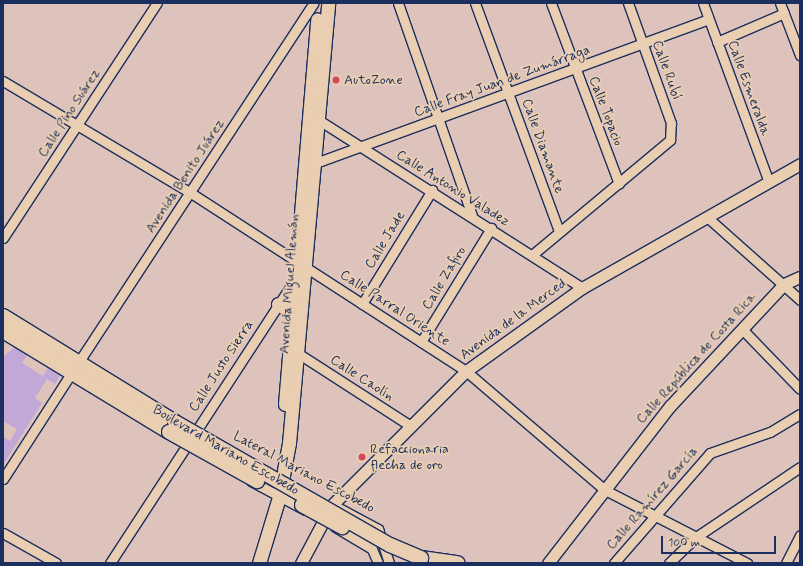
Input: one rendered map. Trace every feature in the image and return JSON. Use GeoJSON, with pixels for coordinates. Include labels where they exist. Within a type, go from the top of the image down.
{"type":"FeatureCollection","features":[{"type":"Feature","properties":{"kind":"main road","name":"Avenida Miguel Alemán"},"geometry":{"type":"LineString","coordinates":[[259,563],[276,495],[299,354],[301,264],[313,116],[319,3]]}},
{"type":"Feature","properties":{"kind":"main road","name":"Avenida Miguel Alemán"},"geometry":{"type":"LineString","coordinates":[[313,116],[328,3]]}},
{"type":"Feature","properties":{"kind":"main road","name":"Avenida Miguel Alemán"},"geometry":{"type":"LineString","coordinates":[[279,476],[293,313],[294,281],[301,264]]}},
{"type":"Feature","properties":{"kind":"main road"},"geometry":{"type":"LineString","coordinates":[[278,304],[293,313]]}},
{"type":"Feature","properties":{"kind":"main road","name":"Boulevard Mariano Escobedo"},"geometry":{"type":"LineString","coordinates":[[3,316],[77,371]]}},
{"type":"Feature","properties":{"kind":"main road","name":"Boulevard Mariano Escobedo"},"geometry":{"type":"LineString","coordinates":[[3,331],[77,371],[408,563]]}},
{"type":"Feature","properties":{"kind":"main road","name":"Boulevard Mariano Escobedo"},"geometry":{"type":"LineString","coordinates":[[175,429],[390,545],[424,561],[458,563]]}},
{"type":"Feature","properties":{"kind":"main road","name":"Avenida Miguel Alemán"},"geometry":{"type":"LineString","coordinates":[[252,563],[276,495]]}},
{"type":"Feature","properties":{"kind":"street","name":"Calle Pino Suárez"},"geometry":{"type":"LineString","coordinates":[[3,238],[79,126],[156,3]]}},
{"type":"Feature","properties":{"kind":"street","name":"Avenida Benito Juárez"},"geometry":{"type":"LineString","coordinates":[[3,479],[77,371],[314,3]]}},
{"type":"Feature","properties":{"kind":"street"},"geometry":{"type":"LineString","coordinates":[[398,3],[472,215]]}},
{"type":"Feature","properties":{"kind":"street","name":"Calle Diamante"},"geometry":{"type":"LineString","coordinates":[[475,3],[559,231]]}},
{"type":"Feature","properties":{"kind":"street","name":"Calle Topacio"},"geometry":{"type":"LineString","coordinates":[[551,3],[619,184]]}},
{"type":"Feature","properties":{"kind":"street","name":"Calle Rubí"},"geometry":{"type":"LineString","coordinates":[[619,184],[666,145],[671,135],[671,123],[628,3]]}},
{"type":"Feature","properties":{"kind":"street","name":"Calle Esmeralda"},"geometry":{"type":"LineString","coordinates":[[702,3],[769,182]]}},
{"type":"Feature","properties":{"kind":"street"},"geometry":{"type":"LineString","coordinates":[[780,3],[800,55]]}},
{"type":"Feature","properties":{"kind":"street"},"geometry":{"type":"LineString","coordinates":[[717,42],[784,13]]}},
{"type":"Feature","properties":{"kind":"street","name":"Calle Fray Juan de Zumárraga"},"geometry":{"type":"LineString","coordinates":[[309,165],[361,148],[508,92],[643,45],[708,19]]}},
{"type":"Feature","properties":{"kind":"street","name":"Calle Parral Oriente"},"geometry":{"type":"LineString","coordinates":[[3,81],[191,193],[466,371],[605,490],[747,563]]}},
{"type":"Feature","properties":{"kind":"street","name":"Calle Antonio Valadez"},"geometry":{"type":"LineString","coordinates":[[313,116],[361,148],[472,215],[582,288]]}},
{"type":"Feature","properties":{"kind":"street","name":"Avenida de la Merced"},"geometry":{"type":"LineString","coordinates":[[301,563],[322,520],[332,505],[409,425],[466,371],[582,288],[800,164]]}},
{"type":"Feature","properties":{"kind":"street"},"geometry":{"type":"LineString","coordinates":[[532,255],[559,231],[619,184]]}},
{"type":"Feature","properties":{"kind":"street","name":"Calle Jade"},"geometry":{"type":"LineString","coordinates":[[362,304],[432,190]]}},
{"type":"Feature","properties":{"kind":"street"},"geometry":{"type":"LineString","coordinates":[[706,217],[784,284],[800,300]]}},
{"type":"Feature","properties":{"kind":"street","name":"Calle Zafiro"},"geometry":{"type":"LineString","coordinates":[[421,342],[491,228]]}},
{"type":"Feature","properties":{"kind":"street","name":"Calle República de Costa Rica"},"geometry":{"type":"LineString","coordinates":[[548,563],[670,406],[784,284],[800,277]]}},
{"type":"Feature","properties":{"kind":"street","name":"Calle Justo Sierra"},"geometry":{"type":"LineString","coordinates":[[110,563],[294,281]]}},
{"type":"Feature","properties":{"kind":"street"},"geometry":{"type":"LineString","coordinates":[[742,329],[800,389]]}},
{"type":"Feature","properties":{"kind":"street","name":"Calle Caolín"},"geometry":{"type":"LineString","coordinates":[[299,354],[409,425]]}},
{"type":"Feature","properties":{"kind":"street","name":"Calle Ramírez García"},"geometry":{"type":"LineString","coordinates":[[614,563],[653,516],[710,453],[770,432],[800,414]]}},
{"type":"Feature","properties":{"kind":"street"},"geometry":{"type":"LineString","coordinates":[[175,429],[186,445],[372,549],[378,563]]}},
{"type":"Feature","properties":{"kind":"street","name":"Lateral Mariano Escobedo"},"geometry":{"type":"LineString","coordinates":[[175,429],[196,430],[378,529],[389,563]]}},
{"type":"Feature","properties":{"kind":"street"},"geometry":{"type":"LineString","coordinates":[[670,563],[696,536],[800,468]]}},
{"type":"Feature","properties":{"kind":"street"},"geometry":{"type":"LineString","coordinates":[[3,533],[56,563]]}},
{"type":"Feature","properties":{"kind":"street"},"geometry":{"type":"LineString","coordinates":[[786,563],[800,535]]}},
{"type":"Feature","properties":{"kind":"building"},"geometry":{"type":"Polygon","coordinates":[[[15,347],[27,355],[22,363],[43,376],[48,368],[60,375],[55,384],[47,379],[35,398],[42,403],[3,465],[3,437],[10,441],[17,429],[3,421],[3,357],[15,347]]]}},
{"type":"Feature","properties":{"kind":"place","name":"AutoZone"},"geometry":{"type":"Point","coordinates":[336,80]}},
{"type":"Feature","properties":{"kind":"place","name":"Refaccionaria flecha de oro"},"geometry":{"type":"Point","coordinates":[362,457]}}]}
